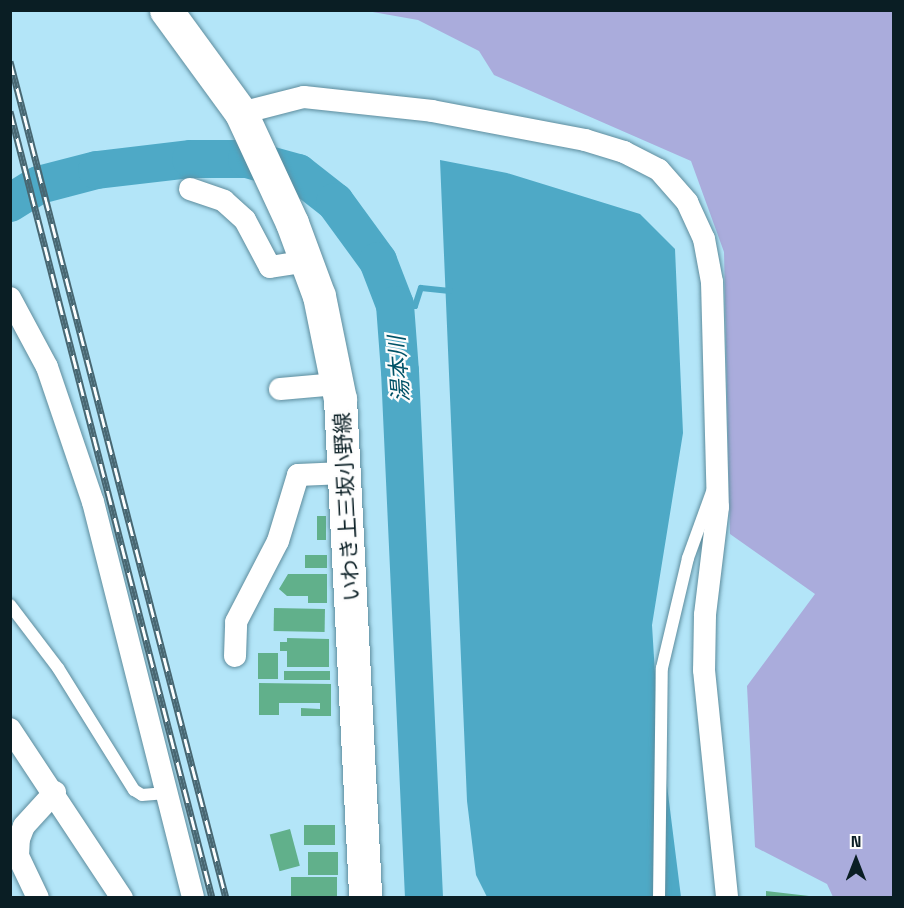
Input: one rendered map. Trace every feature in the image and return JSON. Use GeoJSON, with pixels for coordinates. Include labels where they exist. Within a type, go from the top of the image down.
{"type":"FeatureCollection","features":[{"type":"Feature","properties":{"kind":"main road","name":"いわき上三坂小野線"},"geometry":{"type":"LineString","coordinates":[[166,10],[246,123],[292,223],[319,296],[337,384],[344,473],[365,897]]}},
{"type":"Feature","properties":{"kind":"street"},"geometry":{"type":"LineString","coordinates":[[246,123],[304,97],[432,111],[585,140],[624,152],[658,170],[687,202],[704,239],[712,282],[718,478],[704,670],[726,897]]}},
{"type":"Feature","properties":{"kind":"street"},"geometry":{"type":"LineString","coordinates":[[190,189],[224,201],[245,220],[270,267],[306,261]]}},
{"type":"Feature","properties":{"kind":"street"},"geometry":{"type":"LineString","coordinates":[[10,298],[47,367],[93,502],[193,897]]}},
{"type":"Feature","properties":{"kind":"street"},"geometry":{"type":"LineString","coordinates":[[280,389],[337,384]]}},
{"type":"Feature","properties":{"kind":"street"},"geometry":{"type":"LineString","coordinates":[[235,656],[236,622],[278,541],[298,475],[344,473]]}},
{"type":"Feature","properties":{"kind":"street"},"geometry":{"type":"LineString","coordinates":[[10,729],[55,792],[122,897]]}},
{"type":"Feature","properties":{"kind":"street"},"geometry":{"type":"LineString","coordinates":[[38,897],[18,856],[19,840],[24,826],[55,792]]}},
{"type":"Feature","properties":{"kind":"lane"},"geometry":{"type":"LineString","coordinates":[[659,897],[662,668],[688,558],[718,478]]}},
{"type":"Feature","properties":{"kind":"lane"},"geometry":{"type":"LineString","coordinates":[[10,605],[58,668],[134,790],[142,795],[166,793]]}},
{"type":"Feature","properties":{"kind":"shaded area"},"geometry":{"type":"Polygon","coordinates":[[[367,11],[893,11],[893,897],[833,897],[827,884],[755,847],[747,686],[815,594],[730,534],[724,252],[691,161],[494,75],[479,51],[418,20],[367,11]]]}},
{"type":"Feature","properties":{"kind":"shaded area"},"geometry":{"type":"Polygon","coordinates":[[[440,160],[507,173],[640,214],[675,249],[683,433],[652,625],[657,706],[681,897],[487,897],[476,875],[467,801],[440,160]]]}},
{"type":"Feature","properties":{"kind":"building"},"geometry":{"type":"Polygon","coordinates":[[[317,516],[326,516],[326,540],[317,540],[317,516]]]}},
{"type":"Feature","properties":{"kind":"building"},"geometry":{"type":"Polygon","coordinates":[[[305,555],[327,555],[327,568],[305,568],[305,555]]]}},
{"type":"Feature","properties":{"kind":"building"},"geometry":{"type":"Polygon","coordinates":[[[288,574],[327,574],[327,603],[308,603],[308,596],[287,596],[279,589],[288,574]]]}},
{"type":"Feature","properties":{"kind":"building"},"geometry":{"type":"Polygon","coordinates":[[[274,608],[325,609],[325,632],[274,631],[274,608]]]}},
{"type":"Feature","properties":{"kind":"building"},"geometry":{"type":"Polygon","coordinates":[[[287,638],[329,639],[329,667],[287,667],[287,651],[280,651],[280,642],[287,642],[287,638]]]}},
{"type":"Feature","properties":{"kind":"building"},"geometry":{"type":"Polygon","coordinates":[[[258,653],[278,653],[278,679],[258,679],[258,653]]]}},
{"type":"Feature","properties":{"kind":"building"},"geometry":{"type":"Polygon","coordinates":[[[284,671],[330,671],[330,680],[284,680],[284,671]]]}},
{"type":"Feature","properties":{"kind":"building"},"geometry":{"type":"Polygon","coordinates":[[[259,683],[331,684],[331,716],[301,716],[301,708],[320,709],[320,703],[279,703],[279,715],[259,715],[259,683]]]}},
{"type":"Feature","properties":{"kind":"building"},"geometry":{"type":"Polygon","coordinates":[[[304,825],[335,825],[335,845],[304,845],[304,825]]]}},
{"type":"Feature","properties":{"kind":"building"},"geometry":{"type":"Polygon","coordinates":[[[290,829],[300,866],[280,871],[270,834],[290,829]]]}},
{"type":"Feature","properties":{"kind":"building"},"geometry":{"type":"Polygon","coordinates":[[[308,852],[338,852],[338,875],[308,875],[308,852]]]}},
{"type":"Feature","properties":{"kind":"building"},"geometry":{"type":"Polygon","coordinates":[[[291,877],[337,877],[337,898],[291,898],[291,877]]]}},
{"type":"Feature","properties":{"kind":"building"},"geometry":{"type":"Polygon","coordinates":[[[766,891],[809,896],[809,898],[766,898],[766,891]]]}},
{"type":"Feature","properties":{"kind":"waterway","name":"湯本川"},"geometry":{"type":"LineString","coordinates":[[10,203],[39,185],[97,170],[191,159],[247,159],[298,173],[335,202],[378,261],[395,305],[400,371],[424,898]]}},
{"type":"Feature","properties":{"kind":"waterway"},"geometry":{"type":"LineString","coordinates":[[395,305],[415,306],[421,288],[450,291]]}},
{"type":"Feature","properties":{"kind":"railway"},"geometry":{"type":"LineString","coordinates":[[10,61],[226,898]]}},
{"type":"Feature","properties":{"kind":"railway"},"geometry":{"type":"LineString","coordinates":[[10,111],[212,898]]}}]}
